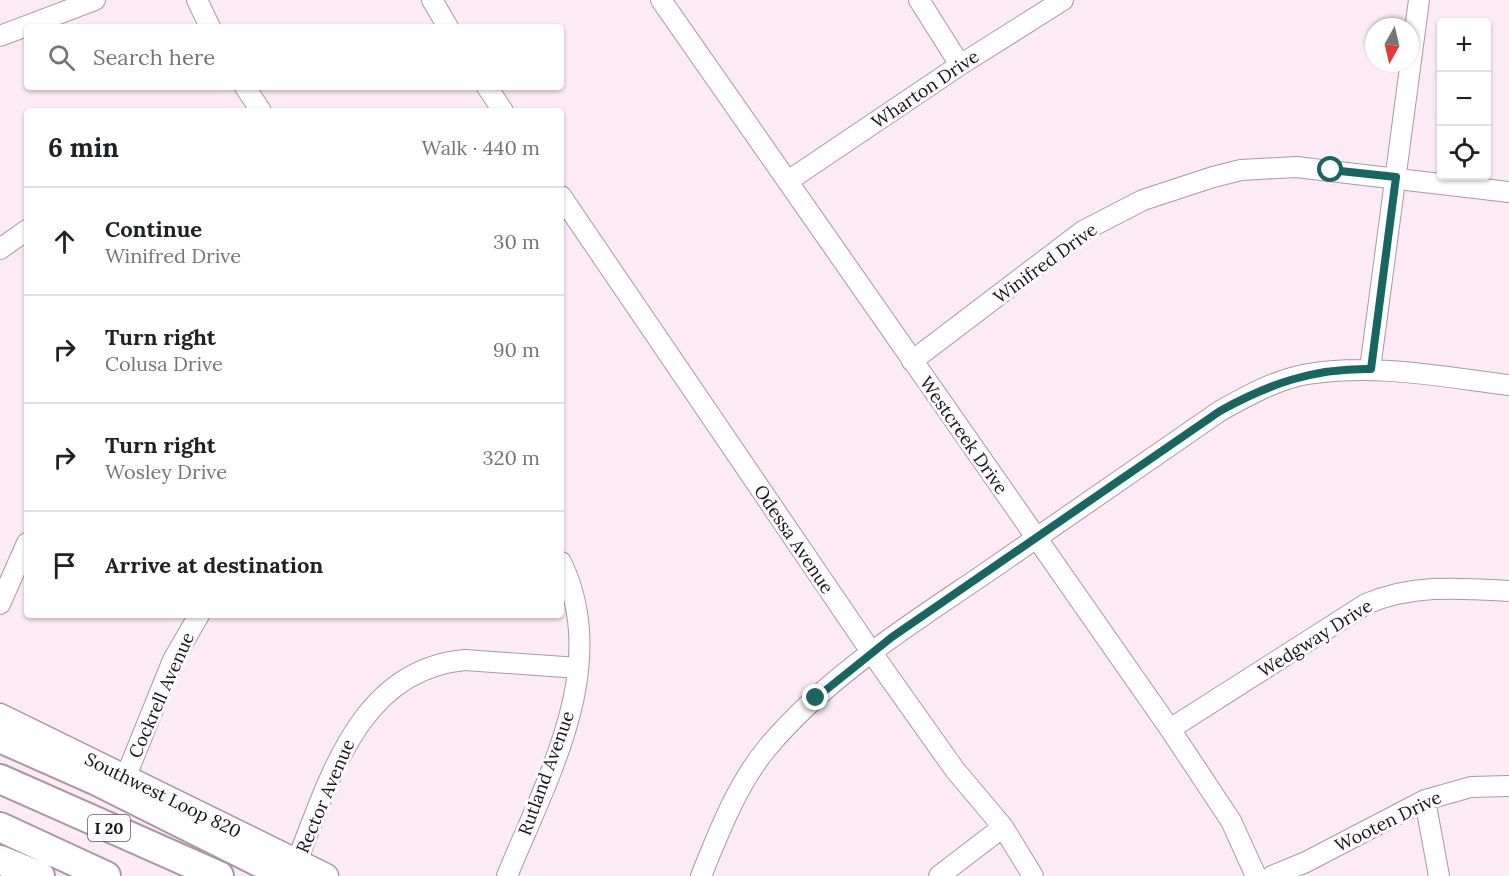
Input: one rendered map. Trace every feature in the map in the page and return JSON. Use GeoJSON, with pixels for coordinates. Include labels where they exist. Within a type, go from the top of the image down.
{"type":"FeatureCollection","features":[{"type":"Feature","properties":{"kind":"highway"},"geometry":{"type":"LineString","coordinates":[[0,738],[292,868]]}},
{"type":"Feature","properties":{"kind":"highway","name":"I 20"},"geometry":{"type":"LineString","coordinates":[[0,779],[219,876]]}},
{"type":"Feature","properties":{"kind":"highway","name":"I 20"},"geometry":{"type":"LineString","coordinates":[[0,827],[106,876]]}},
{"type":"Feature","properties":{"kind":"highway"},"geometry":{"type":"LineString","coordinates":[[0,860],[40,876]]}},
{"type":"Feature","properties":{"kind":"main road","name":"Southwest Loop 820"},"geometry":{"type":"LineString","coordinates":[[0,716],[126,776],[292,868],[326,876]]}},
{"type":"Feature","properties":{"kind":"street"},"geometry":{"type":"LineString","coordinates":[[32,24],[95,0]]}},
{"type":"Feature","properties":{"kind":"street"},"geometry":{"type":"LineString","coordinates":[[197,0],[209,24]]}},
{"type":"Feature","properties":{"kind":"street"},"geometry":{"type":"LineString","coordinates":[[432,0],[446,24]]}},
{"type":"Feature","properties":{"kind":"street","name":"Westcreek Drive"},"geometry":{"type":"LineString","coordinates":[[661,0],[1170,729],[1231,821],[1256,876]]}},
{"type":"Feature","properties":{"kind":"street"},"geometry":{"type":"LineString","coordinates":[[919,0],[960,64]]}},
{"type":"Feature","properties":{"kind":"street","name":"Wharton Drive"},"geometry":{"type":"LineString","coordinates":[[788,181],[960,64],[1063,0]]}},
{"type":"Feature","properties":{"kind":"street"},"geometry":{"type":"LineString","coordinates":[[1371,369],[1419,0]]}},
{"type":"Feature","properties":{"kind":"street"},"geometry":{"type":"LineString","coordinates":[[0,36],[24,27]]}},
{"type":"Feature","properties":{"kind":"street"},"geometry":{"type":"LineString","coordinates":[[247,90],[259,108]]}},
{"type":"Feature","properties":{"kind":"street"},"geometry":{"type":"LineString","coordinates":[[489,90],[501,108]]}},
{"type":"Feature","properties":{"kind":"street","name":"Winifred Drive"},"geometry":{"type":"LineString","coordinates":[[912,361],[1083,231],[1143,200],[1213,177],[1241,170],[1296,167],[1509,192]]}},
{"type":"Feature","properties":{"kind":"street","name":"Odessa Avenue"},"geometry":{"type":"LineString","coordinates":[[564,200],[872,653],[955,770],[1003,826],[1033,876]]}},
{"type":"Feature","properties":{"kind":"street"},"geometry":{"type":"LineString","coordinates":[[0,249],[24,232]]}},
{"type":"Feature","properties":{"kind":"street"},"geometry":{"type":"LineString","coordinates":[[700,876],[721,827],[752,769],[768,747],[816,698],[872,653],[1220,411],[1253,392],[1306,374],[1371,369],[1509,385]]}},
{"type":"Feature","properties":{"kind":"street"},"geometry":{"type":"LineString","coordinates":[[0,604],[24,550]]}},
{"type":"Feature","properties":{"kind":"street","name":"Rutland Avenue"},"geometry":{"type":"LineString","coordinates":[[507,876],[559,748],[570,714],[578,668],[580,627],[564,572]]}},
{"type":"Feature","properties":{"kind":"street","name":"Wedgway Drive"},"geometry":{"type":"LineString","coordinates":[[1170,729],[1366,604],[1385,596],[1443,587],[1509,591]]}},
{"type":"Feature","properties":{"kind":"street","name":"Cockrell Avenue"},"geometry":{"type":"LineString","coordinates":[[126,776],[173,660],[197,618]]}},
{"type":"Feature","properties":{"kind":"street","name":"Rector Avenue"},"geometry":{"type":"LineString","coordinates":[[292,868],[339,755],[353,732],[385,695],[416,672],[447,662],[465,660],[578,668]]}},
{"type":"Feature","properties":{"kind":"street","name":"Wooten Drive"},"geometry":{"type":"LineString","coordinates":[[1272,876],[1306,862],[1425,800],[1471,787],[1509,786]]}},
{"type":"Feature","properties":{"kind":"street"},"geometry":{"type":"LineString","coordinates":[[1425,800],[1439,876]]}},
{"type":"Feature","properties":{"kind":"street"},"geometry":{"type":"LineString","coordinates":[[939,876],[1003,826]]}},
{"type":"Feature","properties":{"kind":"route"},"geometry":{"type":"LineString","coordinates":[[816,698],[892,637],[1220,411],[1253,392],[1306,374],[1371,369],[1396,177],[1331,170]]}}]}
